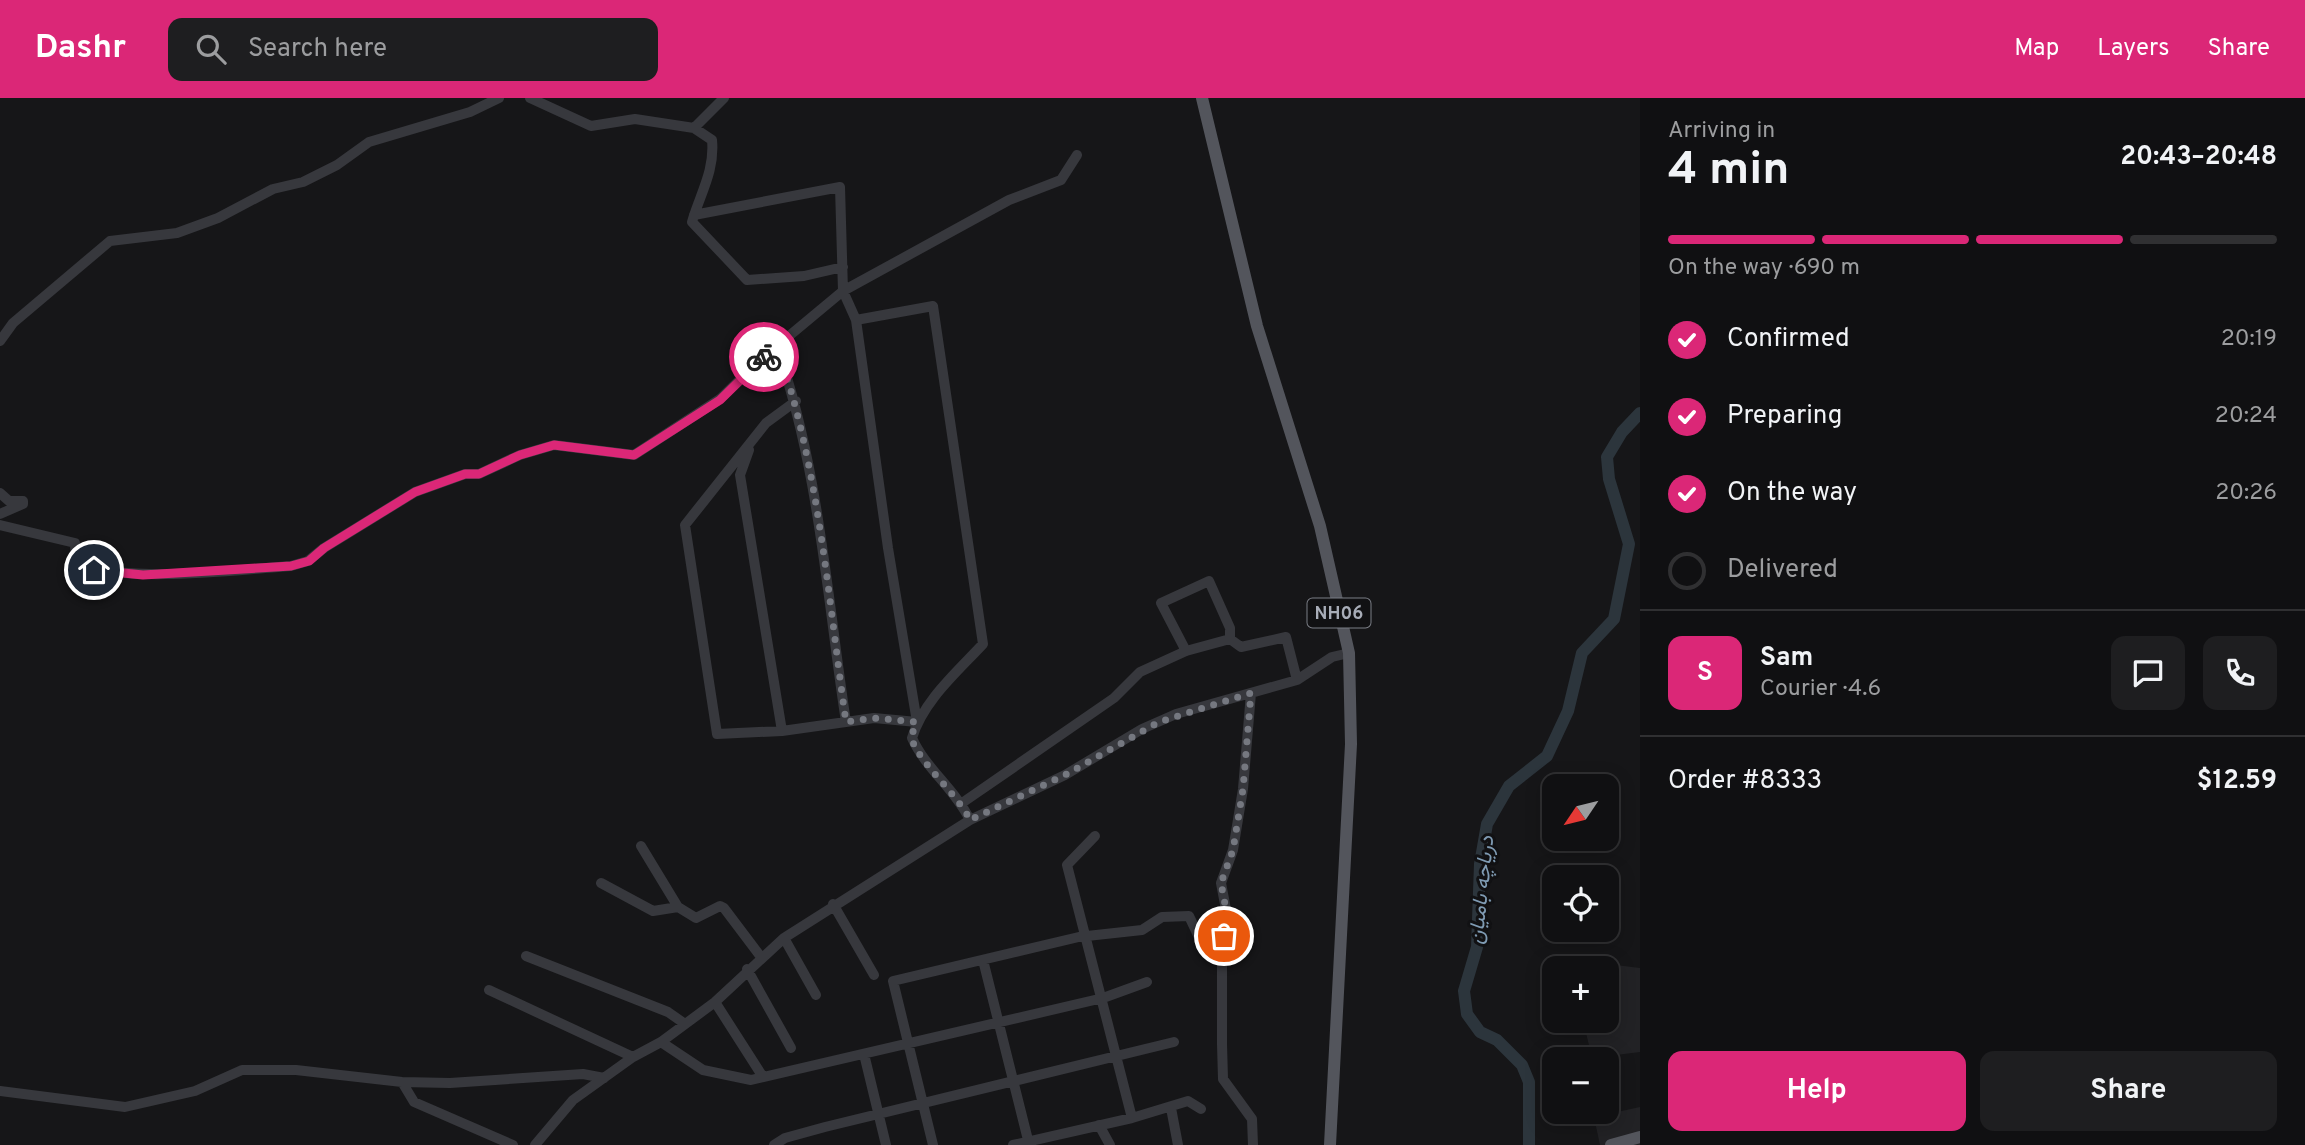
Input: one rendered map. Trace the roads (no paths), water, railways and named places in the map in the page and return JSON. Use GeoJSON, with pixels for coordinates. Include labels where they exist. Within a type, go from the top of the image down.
{"type":"FeatureCollection","features":[{"type":"Feature","properties":{"kind":"main road","name":"NH06"},"geometry":{"type":"LineString","coordinates":[[1202,98],[1258,326],[1320,526],[1349,653],[1350,744],[1330,1145]]}},
{"type":"Feature","properties":{"kind":"main road"},"geometry":{"type":"LineString","coordinates":[[1611,1145],[1640,1138]]}},
{"type":"Feature","properties":{"kind":"street"},"geometry":{"type":"LineString","coordinates":[[0,341],[13,323],[110,241],[187,229],[218,218],[273,189],[303,182],[337,165],[369,142],[470,112],[499,98]]}},
{"type":"Feature","properties":{"kind":"street"},"geometry":{"type":"LineString","coordinates":[[530,98],[554,111],[591,125],[635,119],[694,128],[712,140],[714,156],[704,197],[692,222],[747,280],[804,276],[843,267]]}},
{"type":"Feature","properties":{"kind":"street"},"geometry":{"type":"LineString","coordinates":[[694,128],[724,98]]}},
{"type":"Feature","properties":{"kind":"street"},"geometry":{"type":"LineString","coordinates":[[0,525],[75,543],[76,567],[113,574],[143,575],[291,566],[309,561],[324,548],[415,492],[465,474],[479,474],[520,455],[554,445],[634,455],[720,400],[843,291],[1009,200],[1061,180],[1077,155]]}},
{"type":"Feature","properties":{"kind":"street"},"geometry":{"type":"LineString","coordinates":[[695,215],[839,187],[843,291],[856,320],[916,722],[912,738],[919,754],[962,803],[970,820]]}},
{"type":"Feature","properties":{"kind":"street"},"geometry":{"type":"LineString","coordinates":[[856,320],[933,306],[954,437],[984,644],[945,685],[916,722]]}},
{"type":"Feature","properties":{"kind":"street"},"geometry":{"type":"LineString","coordinates":[[777,347],[796,401],[809,459],[846,722]]}},
{"type":"Feature","properties":{"kind":"street"},"geometry":{"type":"LineString","coordinates":[[796,401],[766,424],[685,524],[717,734],[782,731],[874,718],[916,722]]}},
{"type":"Feature","properties":{"kind":"street"},"geometry":{"type":"LineString","coordinates":[[751,442],[740,475],[782,731]]}},
{"type":"Feature","properties":{"kind":"street"},"geometry":{"type":"LineString","coordinates":[[0,493],[9,501],[23,501],[23,504],[0,514]]}},
{"type":"Feature","properties":{"kind":"street"},"geometry":{"type":"LineString","coordinates":[[1186,651],[1161,603],[1209,581],[1230,628],[1230,639]]}},
{"type":"Feature","properties":{"kind":"street"},"geometry":{"type":"LineString","coordinates":[[1230,639],[1241,647],[1286,637],[1297,680]]}},
{"type":"Feature","properties":{"kind":"street"},"geometry":{"type":"LineString","coordinates":[[962,803],[1114,698],[1140,672],[1186,651],[1230,639]]}},
{"type":"Feature","properties":{"kind":"street"},"geometry":{"type":"LineString","coordinates":[[535,1145],[573,1100],[633,1057],[662,1042],[715,1002],[747,969],[784,938],[833,904],[970,820],[1065,775],[1143,729],[1176,714],[1297,680],[1332,657],[1349,653]]}},
{"type":"Feature","properties":{"kind":"street"},"geometry":{"type":"LineString","coordinates":[[1251,693],[1243,789],[1233,850],[1221,883],[1227,915],[1222,957],[1223,1079],[1252,1119],[1253,1145]]}},
{"type":"Feature","properties":{"kind":"street"},"geometry":{"type":"LineString","coordinates":[[1095,836],[1067,865],[1132,1118]]}},
{"type":"Feature","properties":{"kind":"street"},"geometry":{"type":"LineString","coordinates":[[641,846],[678,907],[696,918],[720,906],[724,908],[761,957]]}},
{"type":"Feature","properties":{"kind":"street"},"geometry":{"type":"LineString","coordinates":[[601,883],[653,911],[678,907]]}},
{"type":"Feature","properties":{"kind":"street"},"geometry":{"type":"LineString","coordinates":[[833,904],[874,975]]}},
{"type":"Feature","properties":{"kind":"street"},"geometry":{"type":"LineString","coordinates":[[933,1145],[893,981],[1085,936],[1142,930],[1163,917],[1189,916],[1206,952],[1222,957]]}},
{"type":"Feature","properties":{"kind":"street"},"geometry":{"type":"LineString","coordinates":[[784,938],[816,995]]}},
{"type":"Feature","properties":{"kind":"street"},"geometry":{"type":"LineString","coordinates":[[526,957],[668,1012],[685,1024]]}},
{"type":"Feature","properties":{"kind":"street"},"geometry":{"type":"LineString","coordinates":[[983,960],[1029,1143]]}},
{"type":"Feature","properties":{"kind":"street"},"geometry":{"type":"LineString","coordinates":[[747,969],[791,1048]]}},
{"type":"Feature","properties":{"kind":"street"},"geometry":{"type":"LineString","coordinates":[[662,1042],[703,1070],[751,1080],[998,1020],[1103,998],[1147,982]]}},
{"type":"Feature","properties":{"kind":"street"},"geometry":{"type":"LineString","coordinates":[[489,990],[633,1057]]}},
{"type":"Feature","properties":{"kind":"street"},"geometry":{"type":"LineString","coordinates":[[715,1002],[763,1077]]}},
{"type":"Feature","properties":{"kind":"street"},"geometry":{"type":"LineString","coordinates":[[774,1145],[785,1138],[825,1127],[1174,1042]]}},
{"type":"Feature","properties":{"kind":"street"},"geometry":{"type":"LineString","coordinates":[[864,1054],[886,1145]]}},
{"type":"Feature","properties":{"kind":"street"},"geometry":{"type":"LineString","coordinates":[[0,1091],[125,1107],[195,1091],[242,1070],[296,1070],[402,1082],[450,1083],[583,1074],[604,1078]]}},
{"type":"Feature","properties":{"kind":"street"},"geometry":{"type":"LineString","coordinates":[[402,1082],[414,1102],[513,1145]]}},
{"type":"Feature","properties":{"kind":"street"},"geometry":{"type":"LineString","coordinates":[[1013,1145],[1132,1118],[1188,1101],[1201,1109]]}},
{"type":"Feature","properties":{"kind":"street"},"geometry":{"type":"LineString","coordinates":[[1171,1108],[1178,1145]]}},
{"type":"Feature","properties":{"kind":"street"},"geometry":{"type":"LineString","coordinates":[[1099,1125],[1110,1145]]}},
{"type":"Feature","properties":{"kind":"waterway","name":"دریاچه بامیان"},"geometry":{"type":"LineString","coordinates":[[1529,1145],[1529,1082],[1522,1065],[1497,1040],[1480,1032],[1467,1014],[1464,991],[1477,947],[1480,864],[1487,824],[1509,786],[1547,756],[1568,711],[1582,653],[1614,619],[1629,544],[1609,479],[1607,457],[1622,432],[1640,413]]}}]}
